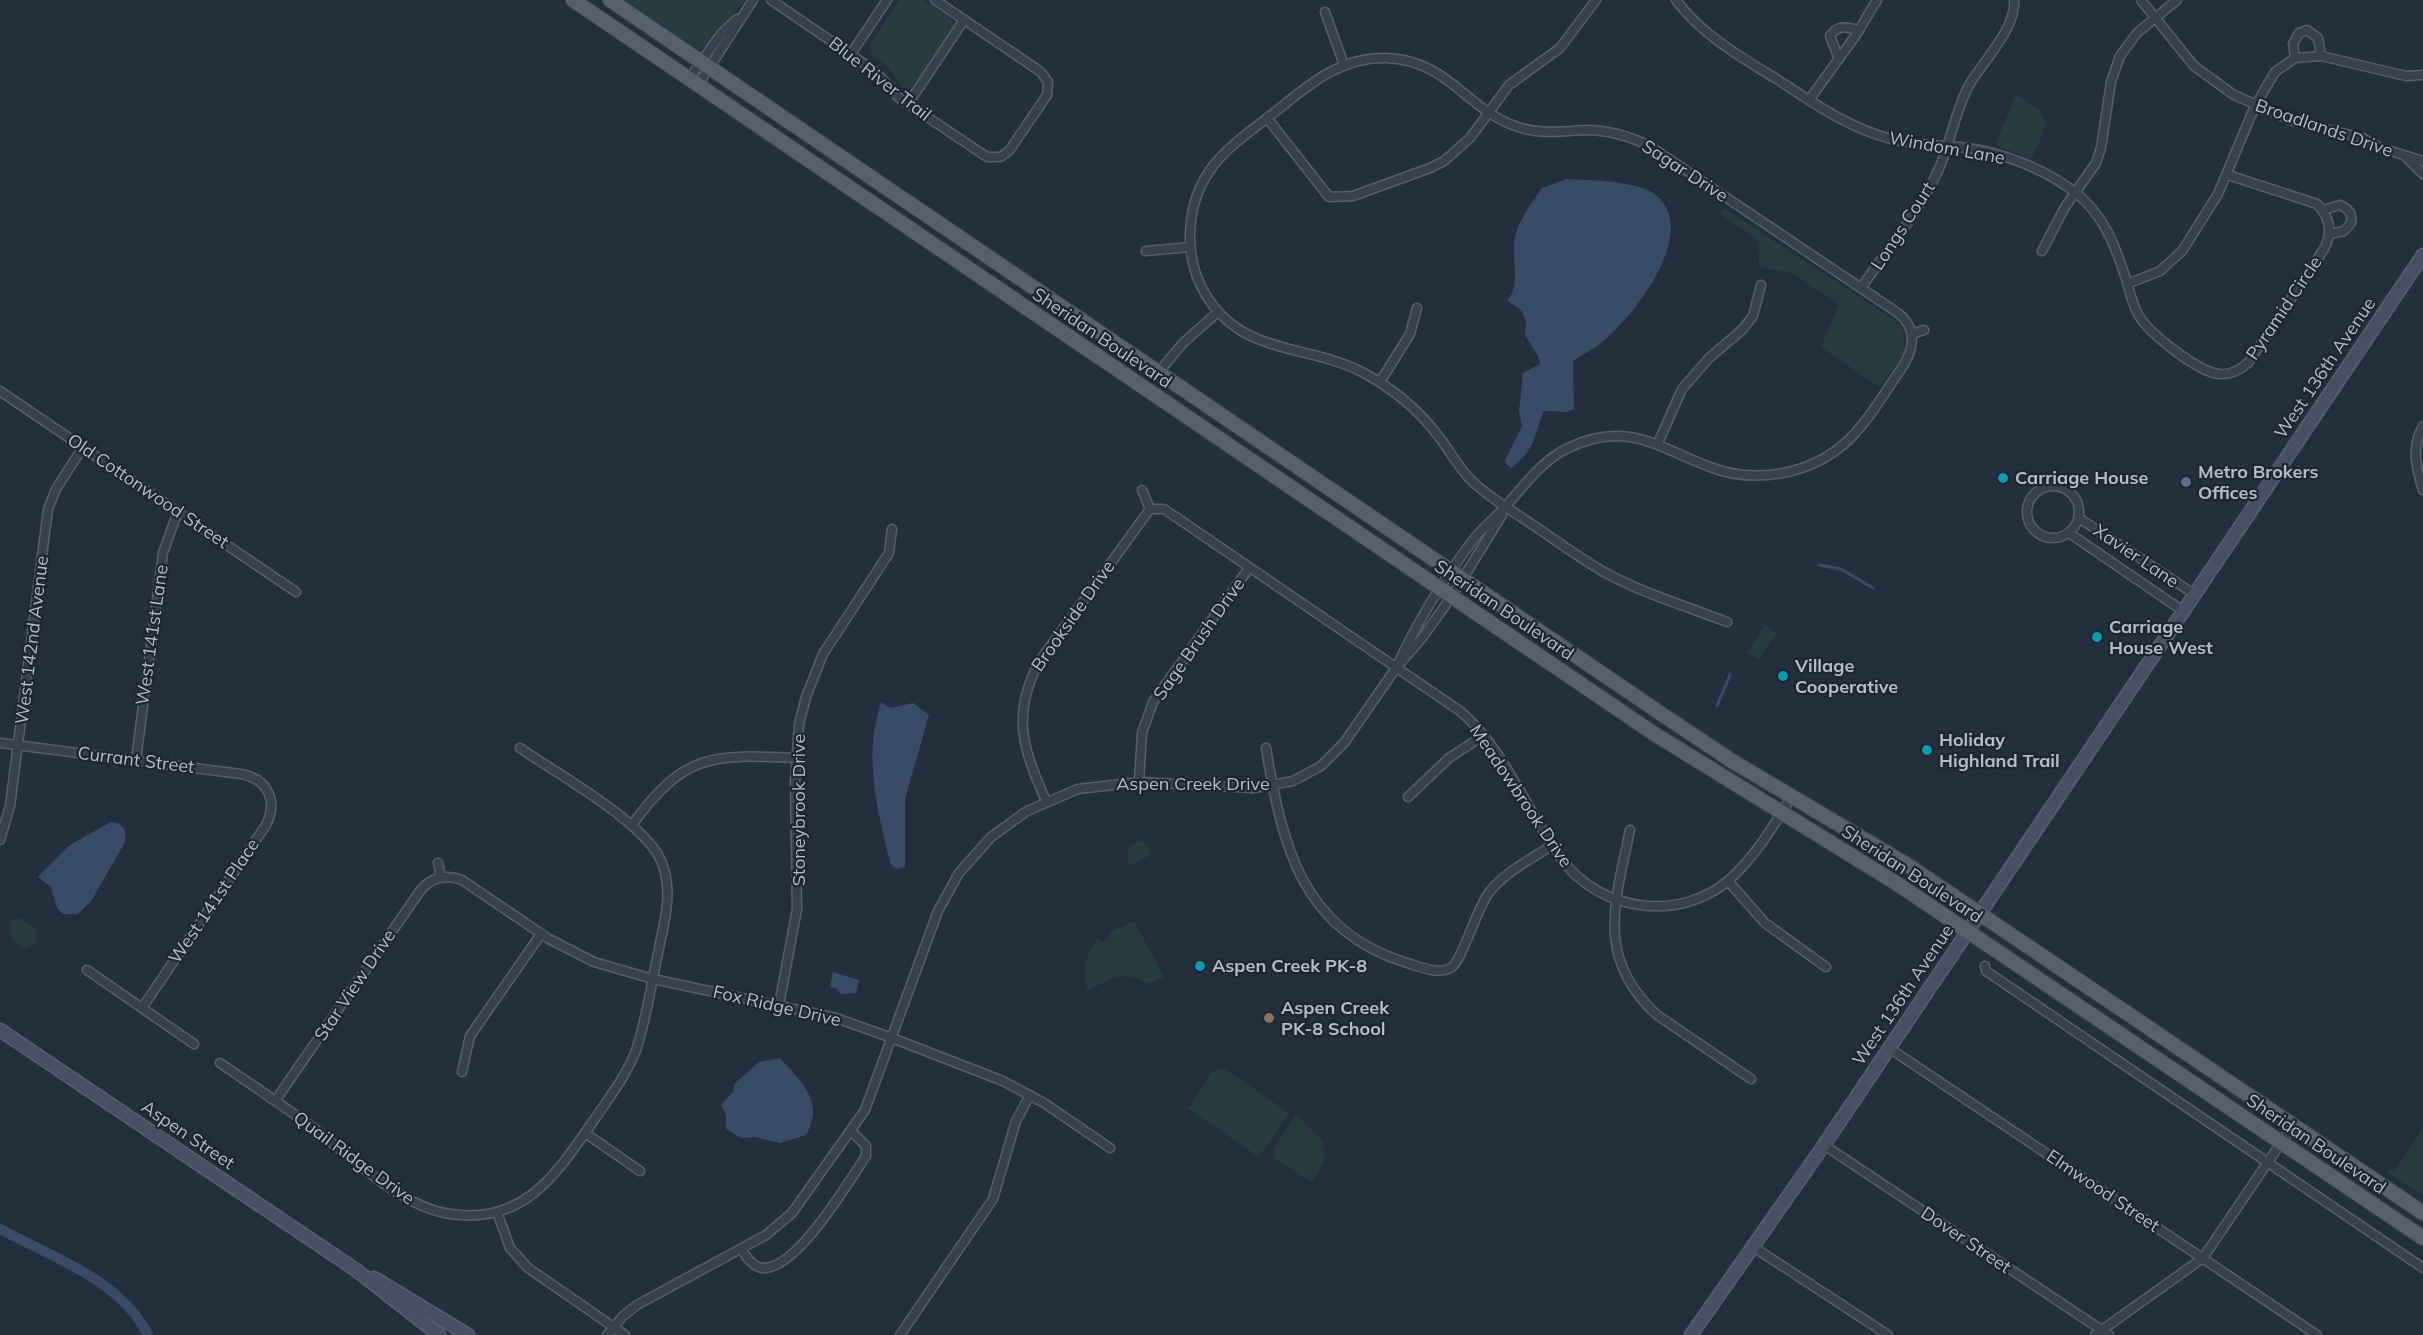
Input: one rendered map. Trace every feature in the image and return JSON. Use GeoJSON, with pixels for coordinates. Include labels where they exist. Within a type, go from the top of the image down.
{"type":"FeatureCollection","features":[{"type":"Feature","properties":{"kind":"main road","name":"Sheridan Boulevard"},"geometry":{"type":"LineString","coordinates":[[573,0],[1653,733],[1868,865],[2423,1238]]}},
{"type":"Feature","properties":{"kind":"main road","name":"Sheridan Boulevard"},"geometry":{"type":"LineString","coordinates":[[610,0],[1044,297],[1732,761],[1884,850],[2423,1213]]}},
{"type":"Feature","properties":{"kind":"main road","name":"West 136th Avenue"},"geometry":{"type":"LineString","coordinates":[[1691,1335],[1824,1145],[2423,255]]}},
{"type":"Feature","properties":{"kind":"main road","name":"Aspen Street"},"geometry":{"type":"LineString","coordinates":[[0,1030],[356,1269],[439,1335]]}},
{"type":"Feature","properties":{"kind":"main road","name":"Aspen Street"},"geometry":{"type":"LineString","coordinates":[[356,1269],[468,1335]]}},
{"type":"Feature","properties":{"kind":"street"},"geometry":{"type":"LineString","coordinates":[[694,82],[753,0]]}},
{"type":"Feature","properties":{"kind":"street","name":"Blue River Trail"},"geometry":{"type":"LineString","coordinates":[[771,0],[875,71],[890,91],[908,104],[987,157],[1005,159],[1047,95],[1049,75],[935,0]]}},
{"type":"Feature","properties":{"kind":"street"},"geometry":{"type":"LineString","coordinates":[[851,54],[887,0]]}},
{"type":"Feature","properties":{"kind":"street"},"geometry":{"type":"LineString","coordinates":[[1267,118],[1329,197],[1345,197],[1419,172],[1444,160],[1470,138],[1509,85],[1560,48],[1596,0]]}},
{"type":"Feature","properties":{"kind":"street","name":"Windom Lane"},"geometry":{"type":"LineString","coordinates":[[1676,0],[1707,32],[1809,100],[1848,123],[1869,132],[1914,144],[1947,146],[2002,156],[2023,164],[2075,193],[2089,204],[2109,232],[2127,284]]}},
{"type":"Feature","properties":{"kind":"street"},"geometry":{"type":"LineString","coordinates":[[1809,100],[1859,30],[1877,0]]}},
{"type":"Feature","properties":{"kind":"street","name":"Longs Court"},"geometry":{"type":"LineString","coordinates":[[1862,288],[1925,196],[1947,146],[1966,91],[1988,55],[2009,28],[2013,17],[2014,0]]}},
{"type":"Feature","properties":{"kind":"street","name":"Broadlands Drive"},"geometry":{"type":"LineString","coordinates":[[2141,0],[2194,66],[2234,95],[2293,121],[2363,138],[2423,161]]}},
{"type":"Feature","properties":{"kind":"street"},"geometry":{"type":"LineString","coordinates":[[2042,250],[2075,193],[2093,168],[2101,148],[2111,82],[2120,56],[2137,33],[2176,0]]}},
{"type":"Feature","properties":{"kind":"street"},"geometry":{"type":"LineString","coordinates":[[1325,12],[1344,64]]}},
{"type":"Feature","properties":{"kind":"street"},"geometry":{"type":"LineString","coordinates":[[908,104],[964,20]]}},
{"type":"Feature","properties":{"kind":"street"},"geometry":{"type":"LineString","coordinates":[[1839,59],[1830,36],[1836,28],[1859,30]]}},
{"type":"Feature","properties":{"kind":"street"},"geometry":{"type":"LineString","coordinates":[[2295,58],[2293,44],[2299,33],[2307,30],[2318,38],[2321,56]]}},
{"type":"Feature","properties":{"kind":"street"},"geometry":{"type":"LineString","coordinates":[[2127,284],[2160,271],[2177,256],[2228,175],[2255,106],[2275,72],[2295,58],[2321,56],[2406,76],[2423,75]]}},
{"type":"Feature","properties":{"kind":"street"},"geometry":{"type":"LineString","coordinates":[[1488,112],[1452,81],[1422,65],[1388,58],[1344,64],[1316,79],[1227,151],[1205,179],[1193,207],[1190,247],[1200,284],[1218,312],[1242,332],[1257,340],[1337,361],[1380,382],[1428,423],[1471,480],[1605,572],[1727,622]]}},
{"type":"Feature","properties":{"kind":"street","name":"Sagar Drive"},"geometry":{"type":"LineString","coordinates":[[1488,112],[1504,121],[1537,132],[1602,130],[1632,137],[1648,145],[1862,288]]}},
{"type":"Feature","properties":{"kind":"street","name":"Broadlands Drive"},"geometry":{"type":"LineString","coordinates":[[2405,155],[2423,174]]}},
{"type":"Feature","properties":{"kind":"street","name":"Pyramid Circle"},"geometry":{"type":"LineString","coordinates":[[2127,284],[2138,315],[2155,335],[2203,368],[2213,373],[2231,373],[2248,363],[2324,249],[2330,234],[2344,231],[2349,226],[2351,215],[2347,208],[2340,205],[2323,210],[2309,199],[2254,185],[2228,175]]}},
{"type":"Feature","properties":{"kind":"street"},"geometry":{"type":"LineString","coordinates":[[2323,210],[2330,225],[2330,234]]}},
{"type":"Feature","properties":{"kind":"street"},"geometry":{"type":"LineString","coordinates":[[1146,251],[1190,247]]}},
{"type":"Feature","properties":{"kind":"street"},"geometry":{"type":"LineString","coordinates":[[1658,443],[1682,388],[1708,358],[1742,330],[1753,316],[1761,285]]}},
{"type":"Feature","properties":{"kind":"street"},"geometry":{"type":"LineString","coordinates":[[1862,288],[1903,317],[1912,334],[1924,330]]}},
{"type":"Feature","properties":{"kind":"street"},"geometry":{"type":"LineString","coordinates":[[1380,382],[1410,334],[1417,308]]}},
{"type":"Feature","properties":{"kind":"street"},"geometry":{"type":"LineString","coordinates":[[1158,373],[1184,343],[1218,312]]}},
{"type":"Feature","properties":{"kind":"street","name":"Aspen Creek Drive"},"geometry":{"type":"LineString","coordinates":[[607,1335],[637,1305],[766,1235],[792,1213],[869,1102],[938,911],[959,873],[991,837],[1018,817],[1046,801],[1099,785],[1139,782],[1255,788],[1272,786],[1307,774],[1333,755],[1452,596],[1475,538],[1548,461],[1575,445],[1603,437],[1619,436],[1658,443],[1711,467],[1738,474],[1766,475],[1805,467],[1833,452],[1858,430],[1907,359],[1911,351],[1912,334]]}},
{"type":"Feature","properties":{"kind":"street","name":"Old Cottonwood Street"},"geometry":{"type":"LineString","coordinates":[[0,391],[296,592]]}},
{"type":"Feature","properties":{"kind":"street"},"geometry":{"type":"LineString","coordinates":[[2423,426],[2415,454],[2423,490]]}},
{"type":"Feature","properties":{"kind":"street","name":"West 142nd Avenue"},"geometry":{"type":"LineString","coordinates":[[0,840],[8,819],[48,509],[56,489],[83,447]]}},
{"type":"Feature","properties":{"kind":"street"},"geometry":{"type":"LineString","coordinates":[[2048,486],[2068,490],[2078,502],[2079,518],[2069,533],[2061,537],[2044,537],[2031,527],[2026,510],[2033,494],[2048,486]]}},
{"type":"Feature","properties":{"kind":"street"},"geometry":{"type":"LineString","coordinates":[[1142,490],[1150,509]]}},
{"type":"Feature","properties":{"kind":"street","name":"Aspen Creek Drive"},"geometry":{"type":"LineString","coordinates":[[1396,668],[1422,614],[1440,588],[1458,576],[1489,540],[1506,506]]}},
{"type":"Feature","properties":{"kind":"street","name":"Meadowbrook Drive"},"geometry":{"type":"LineString","coordinates":[[1150,509],[1164,509],[1460,711],[1484,735],[1573,873],[1615,900],[1636,905],[1668,906],[1698,899],[1728,881],[1740,869],[1792,796]]}},
{"type":"Feature","properties":{"kind":"street","name":"Brookside Drive"},"geometry":{"type":"LineString","coordinates":[[1046,801],[1029,763],[1022,729],[1022,711],[1031,676],[1150,509]]}},
{"type":"Feature","properties":{"kind":"street","name":"West 141st Lane"},"geometry":{"type":"LineString","coordinates":[[136,760],[163,553],[178,512]]}},
{"type":"Feature","properties":{"kind":"street","name":"Xavier Lane"},"geometry":{"type":"LineString","coordinates":[[2079,518],[2194,594]]}},
{"type":"Feature","properties":{"kind":"street","name":"Stoneybrook Drive"},"geometry":{"type":"LineString","coordinates":[[778,1005],[797,909],[796,758],[800,724],[813,675],[834,634],[889,553],[892,530]]}},
{"type":"Feature","properties":{"kind":"street","name":"Xavier Lane"},"geometry":{"type":"LineString","coordinates":[[2069,533],[2183,611]]}},
{"type":"Feature","properties":{"kind":"street","name":"Sage Brush Drive"},"geometry":{"type":"LineString","coordinates":[[1139,782],[1142,733],[1153,702],[1250,568]]}},
{"type":"Feature","properties":{"kind":"street"},"geometry":{"type":"LineString","coordinates":[[1408,797],[1449,758],[1484,735]]}},
{"type":"Feature","properties":{"kind":"street","name":"Currant Street"},"geometry":{"type":"LineString","coordinates":[[0,742],[249,776],[256,778],[267,789]]}},
{"type":"Feature","properties":{"kind":"street","name":"Quail Ridge Drive"},"geometry":{"type":"LineString","coordinates":[[220,1064],[418,1204],[449,1214],[481,1215],[523,1202],[547,1184],[617,1087],[634,1053],[653,978],[668,890],[666,877],[656,850],[632,825],[520,748]]}},
{"type":"Feature","properties":{"kind":"street"},"geometry":{"type":"LineString","coordinates":[[1266,748],[1283,834],[1304,884],[1325,914],[1340,929],[1376,952],[1437,970],[1451,968],[1458,962],[1480,907],[1499,881],[1553,845]]}},
{"type":"Feature","properties":{"kind":"street"},"geometry":{"type":"LineString","coordinates":[[632,825],[666,782],[692,766],[720,757],[737,755],[796,758]]}},
{"type":"Feature","properties":{"kind":"street","name":"West 141st Place"},"geometry":{"type":"LineString","coordinates":[[142,1008],[266,825],[272,807],[267,789]]}},
{"type":"Feature","properties":{"kind":"street"},"geometry":{"type":"LineString","coordinates":[[1630,830],[1615,900],[1614,942],[1624,975],[1634,991],[1657,1015],[1751,1078]]}},
{"type":"Feature","properties":{"kind":"street"},"geometry":{"type":"LineString","coordinates":[[438,863],[441,877]]}},
{"type":"Feature","properties":{"kind":"street","name":"Fox Ridge Drive"},"geometry":{"type":"LineString","coordinates":[[441,877],[462,880],[541,934],[594,962],[653,978],[836,1018],[975,1068],[1030,1095],[1110,1148]]}},
{"type":"Feature","properties":{"kind":"street","name":"Star View Drive"},"geometry":{"type":"LineString","coordinates":[[275,1101],[420,891],[432,880],[441,877]]}},
{"type":"Feature","properties":{"kind":"street"},"geometry":{"type":"LineString","coordinates":[[1728,881],[1765,923],[1826,967]]}},
{"type":"Feature","properties":{"kind":"street"},"geometry":{"type":"LineString","coordinates":[[462,1072],[470,1036],[541,934]]}},
{"type":"Feature","properties":{"kind":"street"},"geometry":{"type":"LineString","coordinates":[[1985,966],[1986,971],[2423,1268]]}},
{"type":"Feature","properties":{"kind":"street"},"geometry":{"type":"LineString","coordinates":[[87,970],[194,1044]]}},
{"type":"Feature","properties":{"kind":"street","name":"Elmwood Street"},"geometry":{"type":"LineString","coordinates":[[1889,1048],[2317,1335]]}},
{"type":"Feature","properties":{"kind":"street"},"geometry":{"type":"LineString","coordinates":[[900,1335],[993,1199],[1016,1121],[1030,1095]]}},
{"type":"Feature","properties":{"kind":"street"},"geometry":{"type":"LineString","coordinates":[[2102,1333],[2203,1258],[2293,1125]]}},
{"type":"Feature","properties":{"kind":"street"},"geometry":{"type":"LineString","coordinates":[[741,1249],[755,1265],[766,1268],[781,1261],[808,1239],[866,1156],[866,1146],[851,1131]]}},
{"type":"Feature","properties":{"kind":"street"},"geometry":{"type":"LineString","coordinates":[[585,1133],[640,1171]]}},
{"type":"Feature","properties":{"kind":"street","name":"Dover Street"},"geometry":{"type":"LineString","coordinates":[[1824,1145],[2102,1333]]}},
{"type":"Feature","properties":{"kind":"street"},"geometry":{"type":"LineString","coordinates":[[496,1212],[504,1236],[518,1259],[625,1335]]}},
{"type":"Feature","properties":{"kind":"street"},"geometry":{"type":"LineString","coordinates":[[1752,1246],[1888,1335]]}},
{"type":"Feature","properties":{"kind":"green space"},"geometry":{"type":"Polygon","coordinates":[[[625,0],[745,0],[706,48],[697,49],[625,0]]]}},
{"type":"Feature","properties":{"kind":"green space"},"geometry":{"type":"Polygon","coordinates":[[[899,0],[924,0],[952,19],[954,27],[913,86],[904,90],[888,67],[871,54],[870,44],[899,0]]]}},
{"type":"Feature","properties":{"kind":"green space"},"geometry":{"type":"Polygon","coordinates":[[[2015,95],[2037,108],[2045,121],[2042,137],[2031,159],[1996,145],[2015,95]]]}},
{"type":"Feature","properties":{"kind":"green space"},"geometry":{"type":"Polygon","coordinates":[[[1724,208],[1897,322],[1902,332],[1904,349],[1897,364],[1879,387],[1821,347],[1839,304],[1790,272],[1759,267],[1758,240],[1721,214],[1724,208]]]}},
{"type":"Feature","properties":{"kind":"green space"},"geometry":{"type":"Polygon","coordinates":[[[1765,625],[1777,633],[1758,660],[1747,652],[1765,625]]]}},
{"type":"Feature","properties":{"kind":"green space"},"geometry":{"type":"Polygon","coordinates":[[[1140,840],[1150,845],[1148,849],[1151,855],[1131,865],[1127,862],[1129,847],[1140,840]]]}},
{"type":"Feature","properties":{"kind":"green space"},"geometry":{"type":"Polygon","coordinates":[[[20,917],[33,926],[37,933],[35,944],[27,949],[15,942],[10,930],[12,921],[20,917]]]}},
{"type":"Feature","properties":{"kind":"green space"},"geometry":{"type":"Polygon","coordinates":[[[1134,921],[1164,977],[1148,984],[1131,977],[1117,977],[1087,991],[1086,964],[1097,939],[1103,942],[1111,932],[1134,921]]]}},
{"type":"Feature","properties":{"kind":"green space"},"geometry":{"type":"Polygon","coordinates":[[[1225,1069],[1289,1113],[1259,1157],[1188,1109],[1213,1071],[1225,1069]]]}},
{"type":"Feature","properties":{"kind":"green space"},"geometry":{"type":"Polygon","coordinates":[[[1296,1115],[1323,1140],[1325,1160],[1312,1182],[1274,1158],[1273,1150],[1296,1115]]]}},
{"type":"Feature","properties":{"kind":"green space"},"geometry":{"type":"Polygon","coordinates":[[[2423,1128],[2423,1195],[2387,1173],[2389,1168],[2395,1171],[2423,1128]]]}},
{"type":"Feature","properties":{"kind":"water"},"geometry":{"type":"Polygon","coordinates":[[[1567,179],[1614,182],[1649,191],[1657,196],[1668,212],[1671,232],[1666,253],[1657,274],[1643,296],[1613,332],[1600,344],[1573,361],[1574,409],[1566,412],[1544,411],[1530,449],[1511,468],[1504,462],[1522,426],[1519,411],[1523,373],[1540,364],[1538,356],[1525,335],[1526,321],[1521,310],[1507,300],[1512,294],[1515,278],[1514,241],[1521,221],[1542,188],[1567,179]]]}},
{"type":"Feature","properties":{"kind":"water"},"geometry":{"type":"Polygon","coordinates":[[[881,702],[890,708],[913,703],[929,715],[905,799],[905,867],[897,869],[890,863],[874,783],[873,744],[881,702]]]}},
{"type":"Feature","properties":{"kind":"water"},"geometry":{"type":"Polygon","coordinates":[[[111,822],[123,826],[126,837],[123,846],[91,901],[78,914],[63,914],[57,908],[51,887],[38,877],[70,845],[111,822]]]}},
{"type":"Feature","properties":{"kind":"water"},"geometry":{"type":"Polygon","coordinates":[[[833,972],[859,980],[856,993],[841,994],[836,988],[830,987],[833,972]]]}},
{"type":"Feature","properties":{"kind":"water"},"geometry":{"type":"Polygon","coordinates":[[[780,1058],[803,1084],[812,1102],[811,1123],[806,1135],[780,1143],[755,1137],[741,1138],[726,1129],[726,1115],[721,1105],[734,1091],[734,1084],[759,1062],[780,1058]]]}},
{"type":"Feature","properties":{"kind":"waterway"},"geometry":{"type":"LineString","coordinates":[[1819,565],[1841,569],[1873,588]]}},
{"type":"Feature","properties":{"kind":"waterway"},"geometry":{"type":"LineString","coordinates":[[1717,706],[1730,675]]}},
{"type":"Feature","properties":{"kind":"waterway"},"geometry":{"type":"LineString","coordinates":[[0,1229],[63,1260],[103,1285],[121,1299],[136,1316],[148,1335]]}},
{"type":"Feature","properties":{"kind":"place","name":"Carriage House"},"geometry":{"type":"Point","coordinates":[2003,478]}},
{"type":"Feature","properties":{"kind":"place","name":"Metro Brokers Offices"},"geometry":{"type":"Point","coordinates":[2186,482]}},
{"type":"Feature","properties":{"kind":"place","name":"Carriage House West"},"geometry":{"type":"Point","coordinates":[2097,637]}},
{"type":"Feature","properties":{"kind":"place","name":"Village Cooperative"},"geometry":{"type":"Point","coordinates":[1783,676]}},
{"type":"Feature","properties":{"kind":"place","name":"Holiday Highland Trail"},"geometry":{"type":"Point","coordinates":[1927,750]}},
{"type":"Feature","properties":{"kind":"place","name":"Aspen Creek PK-8"},"geometry":{"type":"Point","coordinates":[1200,966]}},
{"type":"Feature","properties":{"kind":"place","name":"Aspen Creek PK-8 School"},"geometry":{"type":"Point","coordinates":[1269,1018]}}]}
